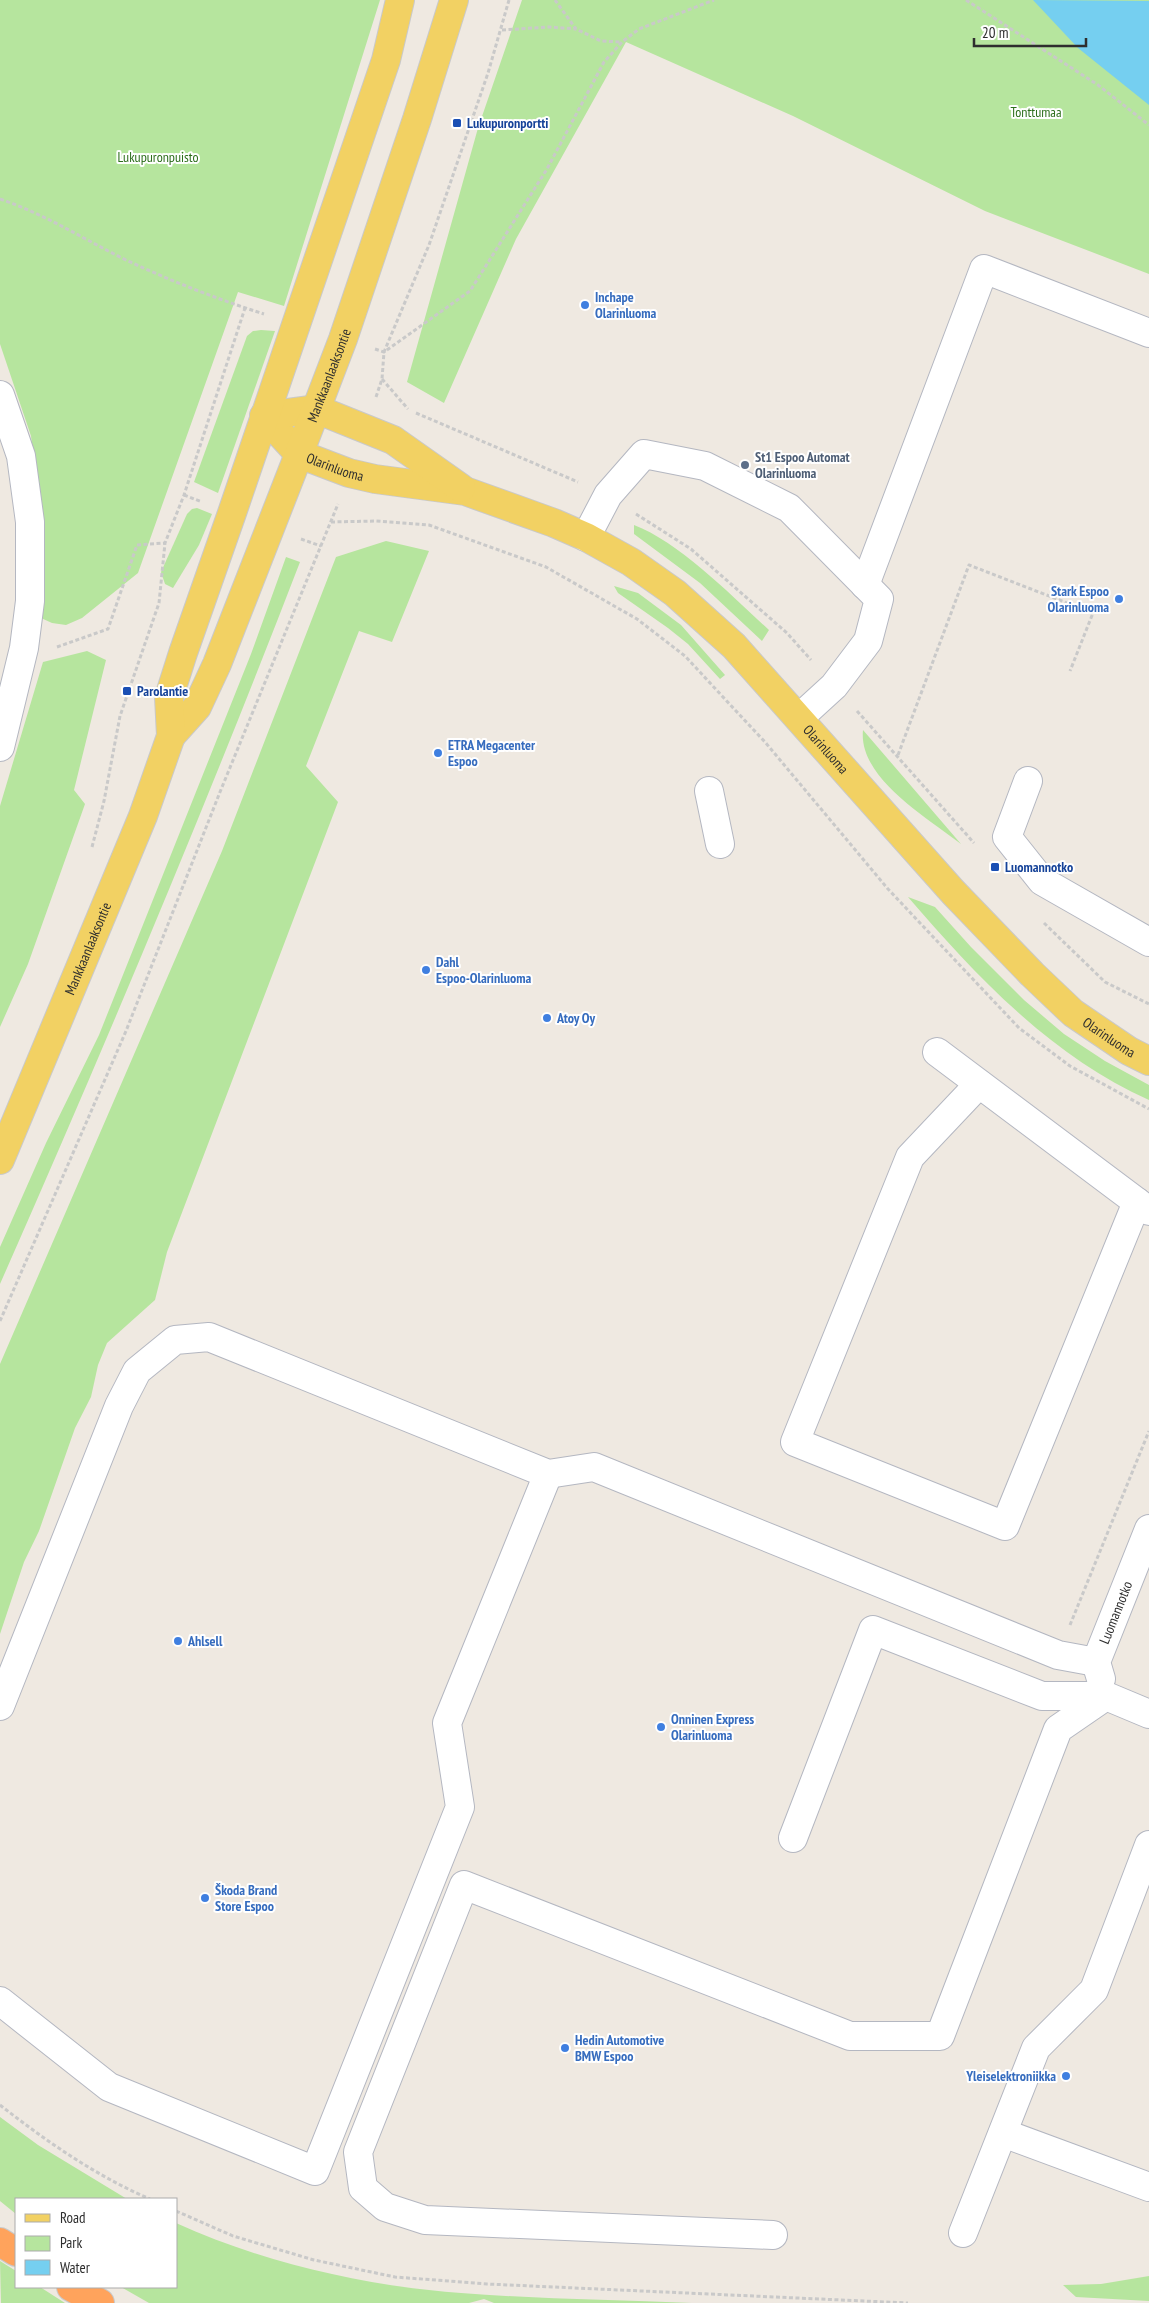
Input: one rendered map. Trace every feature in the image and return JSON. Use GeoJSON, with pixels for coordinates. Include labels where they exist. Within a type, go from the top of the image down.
{"type":"FeatureCollection","features":[{"type":"Feature","properties":{"kind":"highway"},"geometry":{"type":"LineString","coordinates":[[0,2242],[15,2251]]}},
{"type":"Feature","properties":{"kind":"highway"},"geometry":{"type":"LineString","coordinates":[[73,2288],[100,2303]]}},
{"type":"Feature","properties":{"kind":"main road","name":"Mankkaanlaaksontie"},"geometry":{"type":"LineString","coordinates":[[171,736],[169,697],[386,60],[400,0]]}},
{"type":"Feature","properties":{"kind":"main road","name":"Mankkaanlaaksontie"},"geometry":{"type":"LineString","coordinates":[[0,1160],[143,816],[171,736],[196,707],[217,664],[343,339],[408,147],[454,0]]}},
{"type":"Feature","properties":{"kind":"main road","name":"Olarinluoma"},"geometry":{"type":"LineString","coordinates":[[264,416],[316,409],[393,440],[465,491]]}},
{"type":"Feature","properties":{"kind":"main road","name":"Olarinluoma"},"geometry":{"type":"LineString","coordinates":[[264,416],[299,454],[349,473],[376,479],[465,491],[586,537],[631,562],[675,593],[734,646],[953,892],[1039,980],[1073,1013],[1130,1052],[1148,1056]]}},
{"type":"Feature","properties":{"kind":"street"},"geometry":{"type":"LineString","coordinates":[[865,585],[984,269],[1149,333]]}},
{"type":"Feature","properties":{"kind":"street"},"geometry":{"type":"LineString","coordinates":[[0,395],[21,456],[30,522],[30,601],[24,648],[0,747]]}},
{"type":"Feature","properties":{"kind":"street"},"geometry":{"type":"LineString","coordinates":[[586,537],[608,495],[644,454],[705,466],[789,508],[879,599],[868,641],[834,686],[799,718]]}},
{"type":"Feature","properties":{"kind":"street"},"geometry":{"type":"LineString","coordinates":[[1028,781],[1008,837],[1042,881],[1149,942]]}},
{"type":"Feature","properties":{"kind":"street"},"geometry":{"type":"LineString","coordinates":[[709,791],[720,844]]}},
{"type":"Feature","properties":{"kind":"street"},"geometry":{"type":"LineString","coordinates":[[937,1052],[1143,1207],[1005,1526],[795,1442],[910,1158],[979,1084]]}},
{"type":"Feature","properties":{"kind":"street"},"geometry":{"type":"LineString","coordinates":[[0,1706],[119,1406],[137,1372],[175,1340],[209,1337],[548,1474],[594,1467],[1058,1655],[1096,1662]]}},
{"type":"Feature","properties":{"kind":"street"},"geometry":{"type":"LineString","coordinates":[[0,2002],[109,2087],[315,2171],[460,1807],[447,1723],[548,1474]]}},
{"type":"Feature","properties":{"kind":"street","name":"Luomannotko"},"geometry":{"type":"LineString","coordinates":[[1106,1696],[1096,1662],[1149,1529]]}},
{"type":"Feature","properties":{"kind":"street"},"geometry":{"type":"LineString","coordinates":[[793,1838],[873,1630],[1042,1696],[1106,1696],[1149,1714]]}},
{"type":"Feature","properties":{"kind":"street"},"geometry":{"type":"LineString","coordinates":[[773,2235],[425,2220],[385,2207],[363,2188],[358,2152],[464,1886],[850,2036],[940,2036],[1058,1729],[1106,1696]]}},
{"type":"Feature","properties":{"kind":"street"},"geometry":{"type":"LineString","coordinates":[[963,2233],[1036,2048],[1094,1990],[1143,1876],[1149,1845]]}},
{"type":"Feature","properties":{"kind":"street"},"geometry":{"type":"LineString","coordinates":[[1003,2134],[1149,2188]]}},
{"type":"Feature","properties":{"kind":"path"},"geometry":{"type":"LineString","coordinates":[[382,379],[384,352],[429,245],[502,30],[509,0]]}},
{"type":"Feature","properties":{"kind":"path"},"geometry":{"type":"LineString","coordinates":[[555,0],[576,29]]}},
{"type":"Feature","properties":{"kind":"path"},"geometry":{"type":"LineString","coordinates":[[384,352],[470,291],[547,169],[604,62],[622,42],[639,29],[714,0]]}},
{"type":"Feature","properties":{"kind":"path"},"geometry":{"type":"LineString","coordinates":[[966,0],[1098,85],[1149,125]]}},
{"type":"Feature","properties":{"kind":"path"},"geometry":{"type":"LineString","coordinates":[[502,30],[549,27],[576,29],[601,41],[622,42]]}},
{"type":"Feature","properties":{"kind":"path"},"geometry":{"type":"LineString","coordinates":[[0,199],[54,220],[125,259],[209,296],[245,308],[184,495],[165,543],[159,603],[125,699],[104,800],[89,855]]}},
{"type":"Feature","properties":{"kind":"path"},"geometry":{"type":"LineString","coordinates":[[0,1321],[126,1031],[220,792],[331,522],[376,521],[429,525],[546,567],[637,619],[685,656],[704,676],[765,742],[888,889],[1019,1028],[1070,1066],[1149,1109]]}},
{"type":"Feature","properties":{"kind":"path"},"geometry":{"type":"LineString","coordinates":[[59,647],[108,629],[137,545],[165,543]]}},
{"type":"Feature","properties":{"kind":"path"},"geometry":{"type":"LineString","coordinates":[[898,755],[969,565],[1093,613],[1070,671]]}},
{"type":"Feature","properties":{"kind":"path"},"geometry":{"type":"LineString","coordinates":[[0,2105],[27,2126],[84,2164],[148,2198]]}},
{"type":"Feature","properties":{"kind":"path"},"geometry":{"type":"LineString","coordinates":[[178,2212],[233,2236],[314,2260],[395,2277],[487,2284],[908,2303]]}},
{"type":"Feature","properties":{"kind":"green space","name":"Lukupuronpuisto"},"geometry":{"type":"Polygon","coordinates":[[[0,0],[380,0],[284,306],[238,292],[138,573],[82,618],[66,625],[52,623],[41,618],[43,538],[31,436],[0,344],[0,0]]]}},
{"type":"Feature","properties":{"kind":"green space","name":"Tonttumaa"},"geometry":{"type":"Polygon","coordinates":[[[522,0],[1149,0],[1149,274],[985,211],[793,116],[626,42],[516,239],[444,403],[407,382],[478,128],[522,0]]]}},
{"type":"Feature","properties":{"kind":"green space"},"geometry":{"type":"Polygon","coordinates":[[[253,331],[275,331],[218,493],[194,482],[247,336],[253,331]]]}},
{"type":"Feature","properties":{"kind":"green space"},"geometry":{"type":"Polygon","coordinates":[[[197,508],[212,514],[199,545],[173,588],[165,584],[161,572],[187,514],[192,509],[197,508]]]}},
{"type":"Feature","properties":{"kind":"green space"},"geometry":{"type":"Polygon","coordinates":[[[634,525],[669,544],[722,587],[769,630],[762,641],[700,583],[634,534],[634,525]]]}},
{"type":"Feature","properties":{"kind":"green space"},"geometry":{"type":"Polygon","coordinates":[[[386,541],[429,551],[392,642],[359,631],[306,766],[338,802],[167,1252],[155,1300],[107,1343],[98,1365],[91,1397],[75,1428],[39,1531],[24,1562],[0,1634],[0,1364],[222,851],[336,557],[386,541]]]}},
{"type":"Feature","properties":{"kind":"green space"},"geometry":{"type":"Polygon","coordinates":[[[286,557],[300,562],[154,925],[0,1284],[0,1247],[46,1143],[99,1035],[251,654],[286,557]]]}},
{"type":"Feature","properties":{"kind":"green space"},"geometry":{"type":"Polygon","coordinates":[[[614,586],[638,593],[681,625],[725,675],[720,679],[688,644],[618,593],[614,586]]]}},
{"type":"Feature","properties":{"kind":"green space"},"geometry":{"type":"Polygon","coordinates":[[[87,651],[106,660],[74,790],[85,804],[28,964],[0,1027],[0,806],[43,662],[87,651]]]}},
{"type":"Feature","properties":{"kind":"green space"},"geometry":{"type":"Polygon","coordinates":[[[863,730],[961,844],[914,809],[883,780],[864,748],[863,730]]]}},
{"type":"Feature","properties":{"kind":"green space"},"geometry":{"type":"Polygon","coordinates":[[[908,897],[935,907],[971,947],[1024,1000],[1064,1034],[1105,1061],[1149,1085],[1149,1100],[1113,1082],[1048,1038],[989,985],[908,897]]]}},
{"type":"Feature","properties":{"kind":"green space"},"geometry":{"type":"Polygon","coordinates":[[[0,2117],[38,2145],[125,2198],[15,2198],[15,2213],[0,2201],[0,2117]]]}},
{"type":"Feature","properties":{"kind":"green space"},"geometry":{"type":"Polygon","coordinates":[[[178,2224],[244,2250],[280,2261],[388,2285],[490,2295],[692,2303],[494,2303],[484,2299],[469,2303],[149,2303],[123,2288],[178,2288],[178,2224]]]}},
{"type":"Feature","properties":{"kind":"green space"},"geometry":{"type":"Polygon","coordinates":[[[0,2261],[15,2270],[15,2288],[42,2288],[65,2303],[1,2303],[0,2261]]]}},
{"type":"Feature","properties":{"kind":"green space"},"geometry":{"type":"Polygon","coordinates":[[[1149,2276],[1149,2301],[1076,2297],[1063,2285],[1101,2284],[1149,2276]]]}},
{"type":"Feature","properties":{"kind":"water"},"geometry":{"type":"Polygon","coordinates":[[[1033,0],[1149,1],[1149,105],[1078,48],[1033,0]]]}},
{"type":"Feature","properties":{"kind":"place","name":"Lukupuronportti"},"geometry":{"type":"Point","coordinates":[457,123]}},
{"type":"Feature","properties":{"kind":"place","name":"Inchape Olarinluoma"},"geometry":{"type":"Point","coordinates":[585,305]}},
{"type":"Feature","properties":{"kind":"place","name":"St1 Espoo Automat Olarinluoma"},"geometry":{"type":"Point","coordinates":[745,465]}},
{"type":"Feature","properties":{"kind":"place","name":"Stark Espoo Olarinluoma"},"geometry":{"type":"Point","coordinates":[1119,599]}},
{"type":"Feature","properties":{"kind":"place","name":"Parolantie"},"geometry":{"type":"Point","coordinates":[127,691]}},
{"type":"Feature","properties":{"kind":"place","name":"ETRA Megacenter Espoo"},"geometry":{"type":"Point","coordinates":[438,753]}},
{"type":"Feature","properties":{"kind":"place","name":"Luomannotko"},"geometry":{"type":"Point","coordinates":[995,867]}},
{"type":"Feature","properties":{"kind":"place","name":"Dahl Espoo-Olarinluoma"},"geometry":{"type":"Point","coordinates":[426,970]}},
{"type":"Feature","properties":{"kind":"place","name":"Atoy Oy"},"geometry":{"type":"Point","coordinates":[547,1018]}},
{"type":"Feature","properties":{"kind":"place","name":"Ahlsell"},"geometry":{"type":"Point","coordinates":[178,1641]}},
{"type":"Feature","properties":{"kind":"place","name":"Onninen Express Olarinluoma"},"geometry":{"type":"Point","coordinates":[661,1727]}},
{"type":"Feature","properties":{"kind":"place","name":"Škoda Brand Store Espoo"},"geometry":{"type":"Point","coordinates":[205,1898]}},
{"type":"Feature","properties":{"kind":"place","name":"Hedin Automotive BMW Espoo"},"geometry":{"type":"Point","coordinates":[565,2048]}},
{"type":"Feature","properties":{"kind":"place","name":"Yleiselektroniikka"},"geometry":{"type":"Point","coordinates":[1066,2076]}}]}
